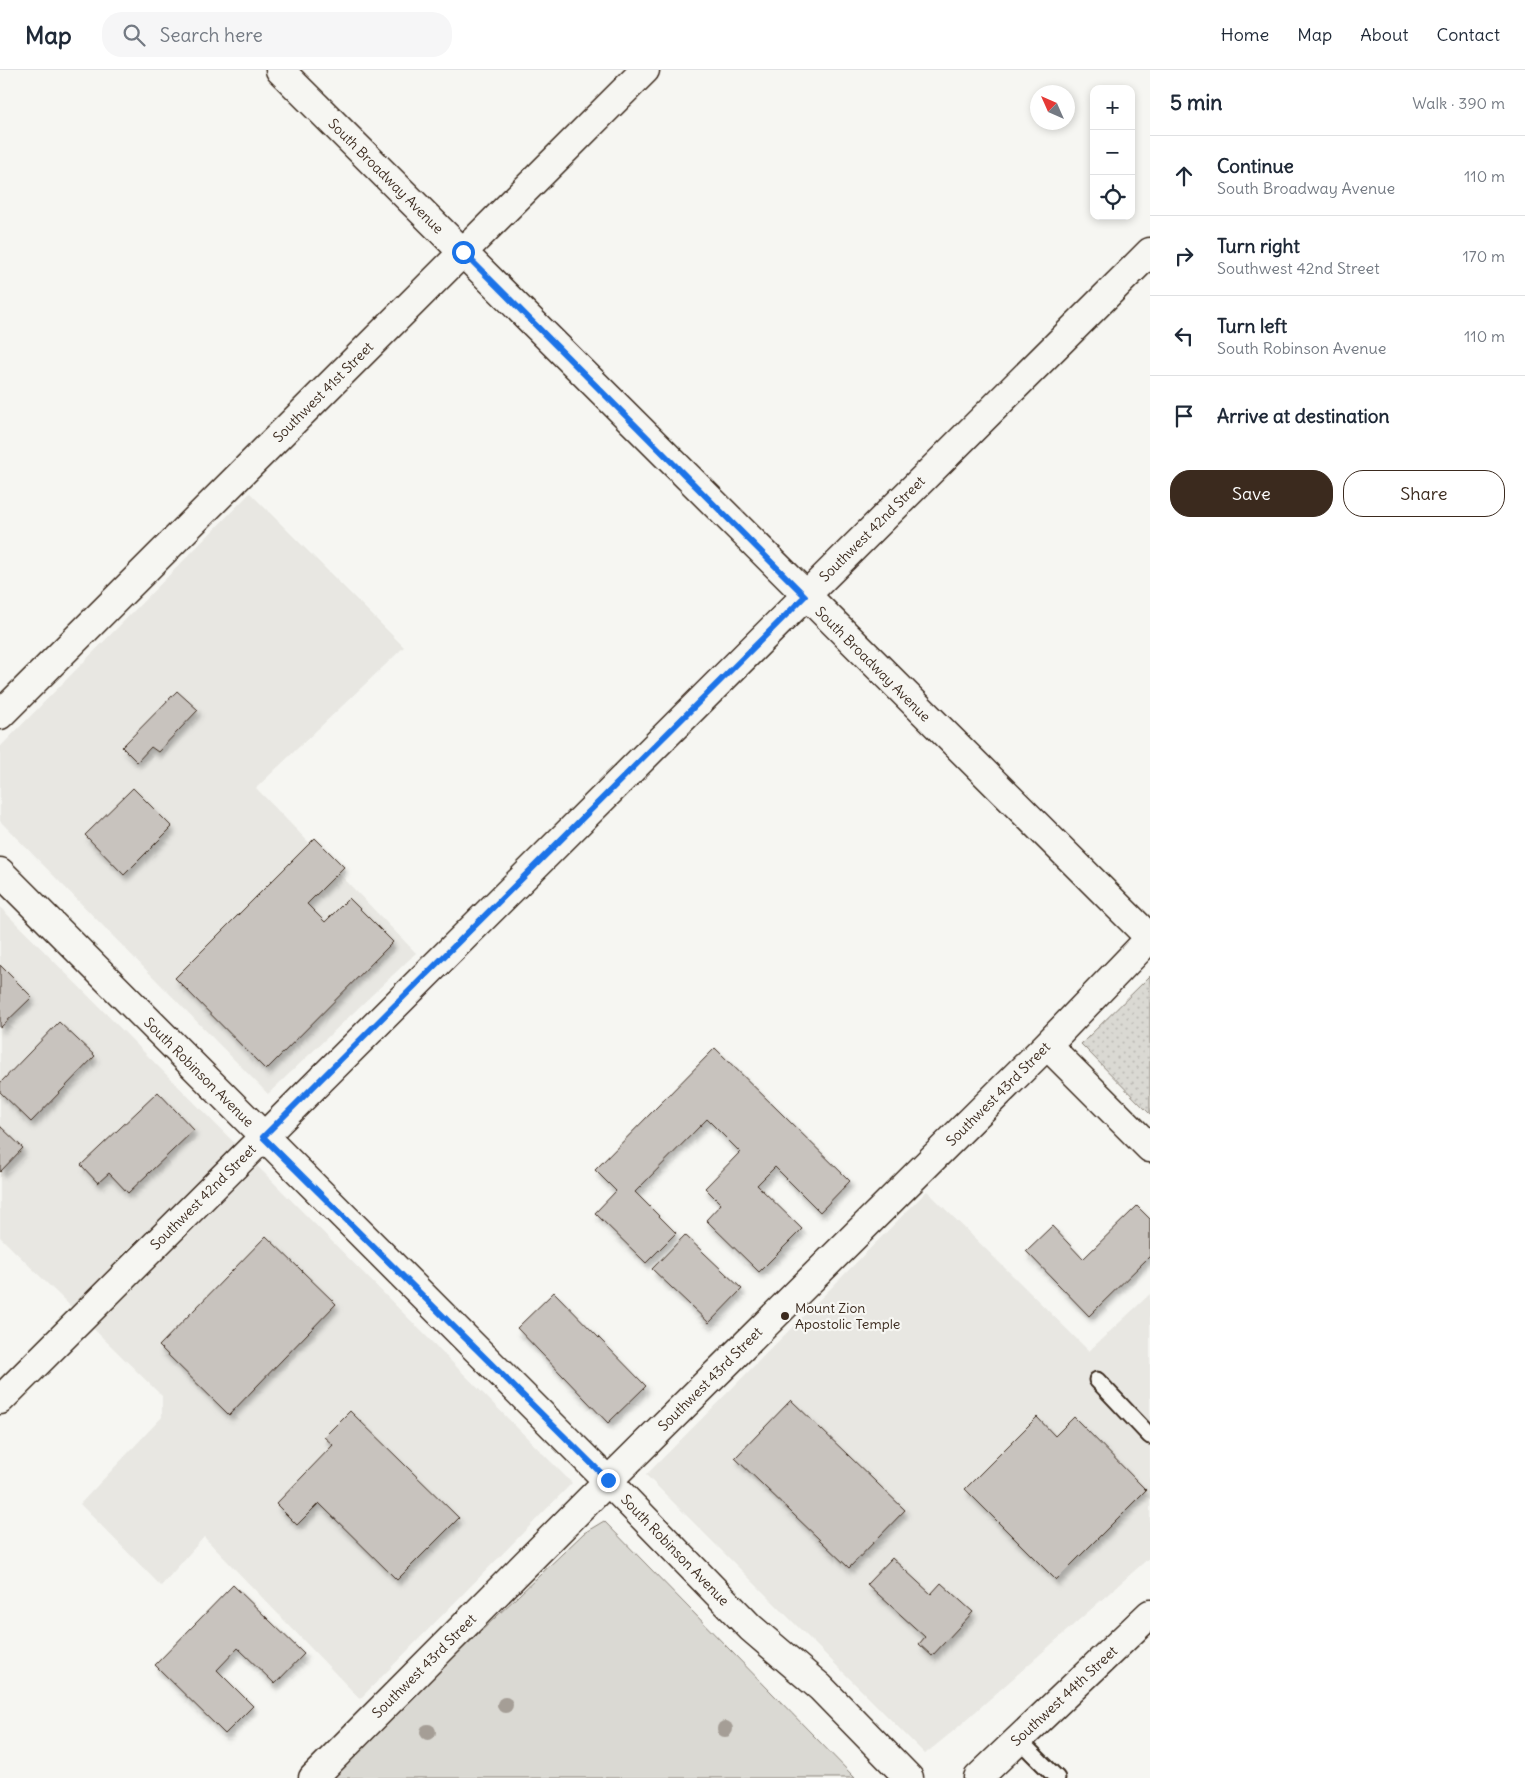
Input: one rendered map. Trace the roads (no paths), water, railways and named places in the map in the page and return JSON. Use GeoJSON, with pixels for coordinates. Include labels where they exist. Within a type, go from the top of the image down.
{"type":"FeatureCollection","features":[{"type":"Feature","properties":{"kind":"street","name":"South Broadway Avenue"},"geometry":{"type":"LineString","coordinates":[[280,70],[805,596],[1150,938]]}},
{"type":"Feature","properties":{"kind":"street","name":"Southwest 41st Street"},"geometry":{"type":"LineString","coordinates":[[0,715],[645,70]]}},
{"type":"Feature","properties":{"kind":"street","name":"Southwest 42nd Street"},"geometry":{"type":"LineString","coordinates":[[0,1400],[1150,252]]}},
{"type":"Feature","properties":{"kind":"street","name":"South Robinson Avenue"},"geometry":{"type":"LineString","coordinates":[[0,872],[608,1480],[751,1628],[820,1687],[909,1778]]}},
{"type":"Feature","properties":{"kind":"street","name":"Southwest 43rd Street"},"geometry":{"type":"LineString","coordinates":[[313,1778],[608,1480],[1047,1045],[1150,938]]}},
{"type":"Feature","properties":{"kind":"street"},"geometry":{"type":"LineString","coordinates":[[1047,1045],[1150,1148]]}},
{"type":"Feature","properties":{"kind":"street","name":"Southwest 44th Street"},"geometry":{"type":"LineString","coordinates":[[978,1778],[1150,1614]]}},
{"type":"Feature","properties":{"kind":"lane"},"geometry":{"type":"LineString","coordinates":[[1097,1380],[1150,1436]]}},
{"type":"Feature","properties":{"kind":"lane"},"geometry":{"type":"LineString","coordinates":[[1018,1738],[1057,1778]]}},
{"type":"Feature","properties":{"kind":"place","name":"Mount Zion Apostolic Temple"},"geometry":{"type":"Point","coordinates":[785,1316]}}]}
